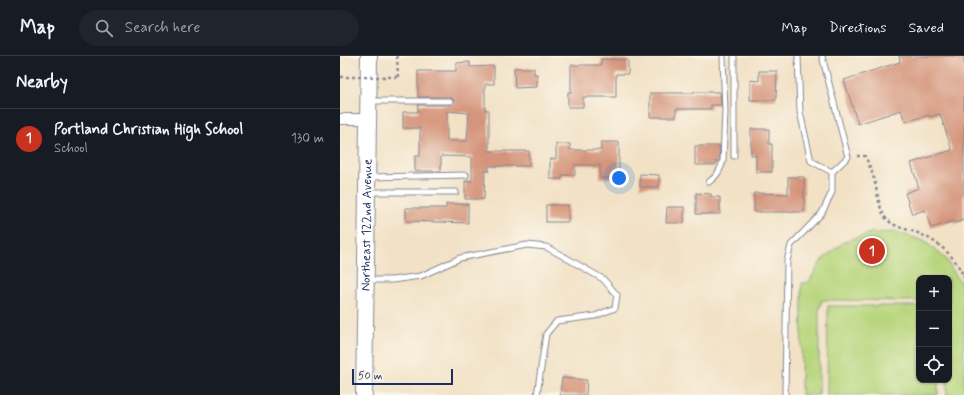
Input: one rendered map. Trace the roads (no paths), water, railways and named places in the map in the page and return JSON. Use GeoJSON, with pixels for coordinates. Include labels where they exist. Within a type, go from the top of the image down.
{"type":"FeatureCollection","features":[{"type":"Feature","properties":{"kind":"main road","name":"Northeast 122nd Avenue"},"geometry":{"type":"LineString","coordinates":[[364,395],[369,56]]}},
{"type":"Feature","properties":{"kind":"street"},"geometry":{"type":"LineString","coordinates":[[340,119],[368,119]]}},
{"type":"Feature","properties":{"kind":"lane"},"geometry":{"type":"LineString","coordinates":[[709,182],[716,177],[721,169],[723,161],[725,111],[723,56]]}},
{"type":"Feature","properties":{"kind":"lane"},"geometry":{"type":"LineString","coordinates":[[734,56],[734,156]]}},
{"type":"Feature","properties":{"kind":"lane"},"geometry":{"type":"LineString","coordinates":[[798,56],[800,112],[811,161],[832,172]]}},
{"type":"Feature","properties":{"kind":"lane"},"geometry":{"type":"LineString","coordinates":[[785,395],[787,261],[791,245],[822,213],[832,192],[832,172],[848,157],[822,56]]}},
{"type":"Feature","properties":{"kind":"lane"},"geometry":{"type":"LineString","coordinates":[[368,100],[450,100]]}},
{"type":"Feature","properties":{"kind":"lane"},"geometry":{"type":"LineString","coordinates":[[367,184],[466,175]]}},
{"type":"Feature","properties":{"kind":"lane"},"geometry":{"type":"LineString","coordinates":[[367,184],[456,192]]}},
{"type":"Feature","properties":{"kind":"lane"},"geometry":{"type":"LineString","coordinates":[[366,280],[392,280],[421,276],[460,258],[526,245],[546,247],[603,280],[616,295],[615,308],[595,316],[557,320],[546,334],[537,395]]}},
{"type":"Feature","properties":{"kind":"place","name":"Portland Christian High School"},"geometry":{"type":"Point","coordinates":[872,251]}}]}
